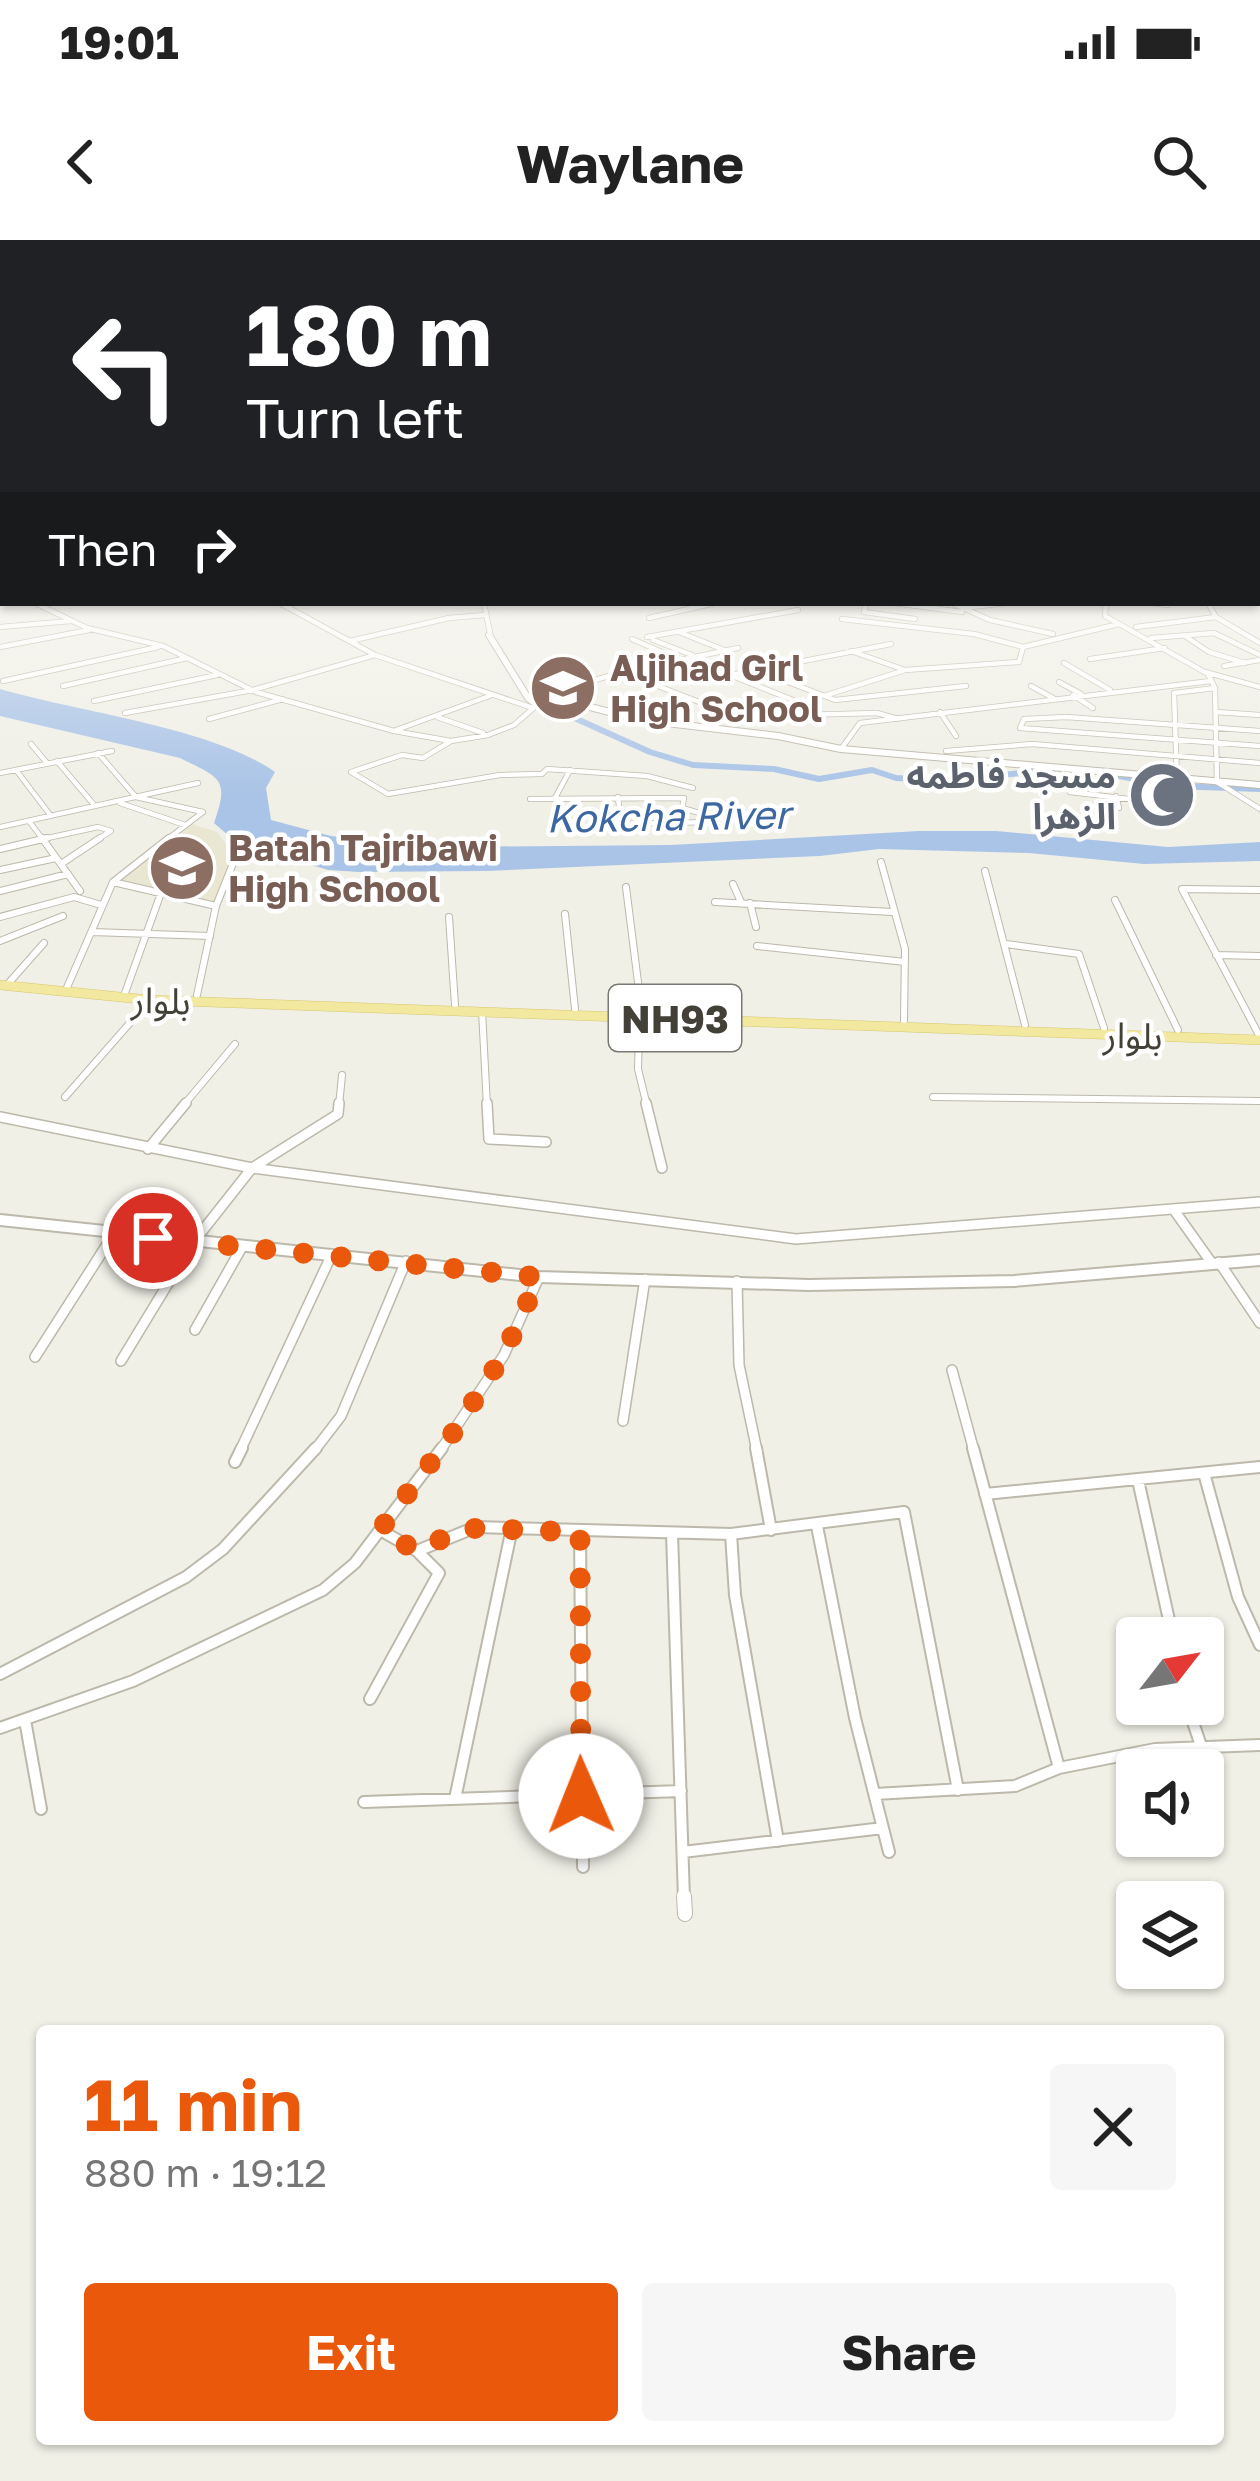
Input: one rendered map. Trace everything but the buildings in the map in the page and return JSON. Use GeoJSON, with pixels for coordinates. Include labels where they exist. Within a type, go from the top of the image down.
{"type":"FeatureCollection","features":[{"type":"Feature","properties":{"kind":"main road","name":"NH93"},"geometry":{"type":"LineString","coordinates":[[3,986],[90,994]]}},
{"type":"Feature","properties":{"kind":"main road","name":"بلوار"},"geometry":{"type":"LineString","coordinates":[[90,994],[149,1000],[455,1005],[640,1014]]}},
{"type":"Feature","properties":{"kind":"main road","name":"بلوار"},"geometry":{"type":"LineString","coordinates":[[90,994],[1259,1036]]}},
{"type":"Feature","properties":{"kind":"main road","name":"بلوار"},"geometry":{"type":"LineString","coordinates":[[825,1020],[1259,1036]]}},
{"type":"Feature","properties":{"kind":"street"},"geometry":{"type":"LineString","coordinates":[[41,606],[71,621],[163,646],[253,690],[394,730],[452,741],[488,735],[514,725],[535,706]]}},
{"type":"Feature","properties":{"kind":"street"},"geometry":{"type":"LineString","coordinates":[[286,606],[375,655],[535,706],[571,707],[841,749],[1064,766],[1169,785],[1260,785]]}},
{"type":"Feature","properties":{"kind":"street"},"geometry":{"type":"LineString","coordinates":[[484,606],[487,632],[535,706]]}},
{"type":"Feature","properties":{"kind":"street"},"geometry":{"type":"LineString","coordinates":[[649,618],[691,606]]}},
{"type":"Feature","properties":{"kind":"street"},"geometry":{"type":"LineString","coordinates":[[864,606],[864,612],[915,620]]}},
{"type":"Feature","properties":{"kind":"street"},"geometry":{"type":"LineString","coordinates":[[920,606],[964,611],[1058,636]]}},
{"type":"Feature","properties":{"kind":"street"},"geometry":{"type":"LineString","coordinates":[[956,606],[964,611],[990,606]]}},
{"type":"Feature","properties":{"kind":"street"},"geometry":{"type":"LineString","coordinates":[[1105,606],[1102,614],[1151,638],[1185,664],[1260,687]]}},
{"type":"Feature","properties":{"kind":"street"},"geometry":{"type":"LineString","coordinates":[[1211,606],[1216,617]]}},
{"type":"Feature","properties":{"kind":"street"},"geometry":{"type":"LineString","coordinates":[[692,655],[650,639],[798,610]]}},
{"type":"Feature","properties":{"kind":"street"},"geometry":{"type":"LineString","coordinates":[[350,641],[449,617],[485,614]]}},
{"type":"Feature","properties":{"kind":"street"},"geometry":{"type":"LineString","coordinates":[[661,616],[698,626]]}},
{"type":"Feature","properties":{"kind":"street"},"geometry":{"type":"LineString","coordinates":[[1131,627],[1216,617],[1260,644]]}},
{"type":"Feature","properties":{"kind":"street"},"geometry":{"type":"LineString","coordinates":[[842,619],[974,634],[1024,647],[1122,624]]}},
{"type":"Feature","properties":{"kind":"street"},"geometry":{"type":"LineString","coordinates":[[0,627],[71,621]]}},
{"type":"Feature","properties":{"kind":"street"},"geometry":{"type":"LineString","coordinates":[[0,647],[94,628]]}},
{"type":"Feature","properties":{"kind":"street"},"geometry":{"type":"LineString","coordinates":[[674,631],[724,650]]}},
{"type":"Feature","properties":{"kind":"street"},"geometry":{"type":"LineString","coordinates":[[1151,638],[1214,633],[1260,658]]}},
{"type":"Feature","properties":{"kind":"street"},"geometry":{"type":"LineString","coordinates":[[1184,635],[1209,652],[1245,663]]}},
{"type":"Feature","properties":{"kind":"street"},"geometry":{"type":"LineString","coordinates":[[632,639],[677,658]]}},
{"type":"Feature","properties":{"kind":"street"},"geometry":{"type":"LineString","coordinates":[[705,680],[891,644]]}},
{"type":"Feature","properties":{"kind":"street"},"geometry":{"type":"LineString","coordinates":[[3,680],[163,646]]}},
{"type":"Feature","properties":{"kind":"street"},"geometry":{"type":"LineString","coordinates":[[851,651],[905,670],[1018,662],[1024,647]]}},
{"type":"Feature","properties":{"kind":"street"},"geometry":{"type":"LineString","coordinates":[[585,682],[738,648]]}},
{"type":"Feature","properties":{"kind":"street"},"geometry":{"type":"LineString","coordinates":[[1090,659],[1165,648]]}},
{"type":"Feature","properties":{"kind":"street"},"geometry":{"type":"LineString","coordinates":[[124,713],[253,690],[375,655]]}},
{"type":"Feature","properties":{"kind":"street"},"geometry":{"type":"LineString","coordinates":[[63,686],[187,658]]}},
{"type":"Feature","properties":{"kind":"street"},"geometry":{"type":"LineString","coordinates":[[1224,666],[1260,658]]}},
{"type":"Feature","properties":{"kind":"street"},"geometry":{"type":"LineString","coordinates":[[824,696],[930,663]]}},
{"type":"Feature","properties":{"kind":"street"},"geometry":{"type":"LineString","coordinates":[[1064,663],[1110,690]]}},
{"type":"Feature","properties":{"kind":"street"},"geometry":{"type":"LineString","coordinates":[[649,665],[665,674]]}},
{"type":"Feature","properties":{"kind":"street"},"geometry":{"type":"LineString","coordinates":[[757,670],[838,700],[966,686]]}},
{"type":"Feature","properties":{"kind":"street"},"geometry":{"type":"LineString","coordinates":[[128,672],[156,688]]}},
{"type":"Feature","properties":{"kind":"street"},"geometry":{"type":"LineString","coordinates":[[622,672],[712,707],[759,716],[878,713],[898,719]]}},
{"type":"Feature","properties":{"kind":"street"},"geometry":{"type":"LineString","coordinates":[[1205,672],[1215,688],[1220,786]]}},
{"type":"Feature","properties":{"kind":"street"},"geometry":{"type":"LineString","coordinates":[[571,707],[569,699],[591,691],[578,674]]}},
{"type":"Feature","properties":{"kind":"street"},"geometry":{"type":"LineString","coordinates":[[94,701],[217,675]]}},
{"type":"Feature","properties":{"kind":"street"},"geometry":{"type":"LineString","coordinates":[[730,675],[808,706]]}},
{"type":"Feature","properties":{"kind":"street"},"geometry":{"type":"LineString","coordinates":[[841,749],[857,724],[1210,681]]}},
{"type":"Feature","properties":{"kind":"street"},"geometry":{"type":"LineString","coordinates":[[1059,682],[1094,708]]}},
{"type":"Feature","properties":{"kind":"street"},"geometry":{"type":"LineString","coordinates":[[1031,686],[1053,698]]}},
{"type":"Feature","properties":{"kind":"street"},"geometry":{"type":"LineString","coordinates":[[1143,797],[1169,785],[1177,758],[1174,693],[1215,688]]}},
{"type":"Feature","properties":{"kind":"street"},"geometry":{"type":"LineString","coordinates":[[394,730],[492,695]]}},
{"type":"Feature","properties":{"kind":"street"},"geometry":{"type":"LineString","coordinates":[[209,719],[283,700]]}},
{"type":"Feature","properties":{"kind":"street"},"geometry":{"type":"LineString","coordinates":[[1037,700],[1059,713]]}},
{"type":"Feature","properties":{"kind":"street"},"geometry":{"type":"LineString","coordinates":[[940,712],[956,736]]}},
{"type":"Feature","properties":{"kind":"street"},"geometry":{"type":"LineString","coordinates":[[1216,712],[1260,715]]}},
{"type":"Feature","properties":{"kind":"street"},"geometry":{"type":"LineString","coordinates":[[433,716],[488,735]]}},
{"type":"Feature","properties":{"kind":"street"},"geometry":{"type":"LineString","coordinates":[[1260,731],[1066,717],[1024,718],[1019,725],[1260,746]]}},
{"type":"Feature","properties":{"kind":"street"},"geometry":{"type":"LineString","coordinates":[[1064,766],[1065,732]]}},
{"type":"Feature","properties":{"kind":"street"},"geometry":{"type":"LineString","coordinates":[[452,741],[423,758],[402,754],[351,772],[388,794],[500,775],[570,770],[646,776],[693,788]]}},
{"type":"Feature","properties":{"kind":"street"},"geometry":{"type":"LineString","coordinates":[[31,745],[47,764]]}},
{"type":"Feature","properties":{"kind":"street"},"geometry":{"type":"LineString","coordinates":[[946,751],[1062,747],[1260,763]]}},
{"type":"Feature","properties":{"kind":"street"},"geometry":{"type":"LineString","coordinates":[[0,773],[112,751]]}},
{"type":"Feature","properties":{"kind":"street"},"geometry":{"type":"LineString","coordinates":[[65,992],[112,882],[203,812],[136,797],[98,753]]}},
{"type":"Feature","properties":{"kind":"street"},"geometry":{"type":"LineString","coordinates":[[57,761],[95,806]]}},
{"type":"Feature","properties":{"kind":"street"},"geometry":{"type":"LineString","coordinates":[[16,770],[51,816]]}},
{"type":"Feature","properties":{"kind":"street"},"geometry":{"type":"LineString","coordinates":[[555,798],[570,770]]}},
{"type":"Feature","properties":{"kind":"street"},"geometry":{"type":"LineString","coordinates":[[0,827],[198,783]]}},
{"type":"Feature","properties":{"kind":"street"},"geometry":{"type":"LineString","coordinates":[[1070,791],[1190,805],[1169,785]]}},
{"type":"Feature","properties":{"kind":"street"},"geometry":{"type":"LineString","coordinates":[[1220,786],[1260,809]]}},
{"type":"Feature","properties":{"kind":"street"},"geometry":{"type":"LineString","coordinates":[[1108,808],[1119,808],[1116,796]]}},
{"type":"Feature","properties":{"kind":"street"},"geometry":{"type":"LineString","coordinates":[[530,799],[618,797],[684,798],[682,808],[731,822],[615,824],[620,816],[618,797]]}},
{"type":"Feature","properties":{"kind":"street"},"geometry":{"type":"LineString","coordinates":[[114,802],[185,825]]}},
{"type":"Feature","properties":{"kind":"street"},"geometry":{"type":"LineString","coordinates":[[29,821],[80,891]]}},
{"type":"Feature","properties":{"kind":"street"},"geometry":{"type":"LineString","coordinates":[[0,849],[98,827],[111,831],[58,861],[0,869]]}},
{"type":"Feature","properties":{"kind":"street"},"geometry":{"type":"LineString","coordinates":[[197,995],[216,906],[234,861]]}},
{"type":"Feature","properties":{"kind":"street"},"geometry":{"type":"LineString","coordinates":[[881,862],[905,962],[904,1021]]}},
{"type":"Feature","properties":{"kind":"street"},"geometry":{"type":"LineString","coordinates":[[985,871],[1025,1024]]}},
{"type":"Feature","properties":{"kind":"street"},"geometry":{"type":"LineString","coordinates":[[0,892],[68,874]]}},
{"type":"Feature","properties":{"kind":"street"},"geometry":{"type":"LineString","coordinates":[[112,882],[216,906]]}},
{"type":"Feature","properties":{"kind":"street"},"geometry":{"type":"LineString","coordinates":[[733,884],[756,927]]}},
{"type":"Feature","properties":{"kind":"street"},"geometry":{"type":"LineString","coordinates":[[626,887],[640,1014],[638,1069],[646,1118],[662,1168]]}},
{"type":"Feature","properties":{"kind":"street"},"geometry":{"type":"LineString","coordinates":[[1259,1036],[1185,888],[1260,890]]}},
{"type":"Feature","properties":{"kind":"street"},"geometry":{"type":"LineString","coordinates":[[125,993],[161,893]]}},
{"type":"Feature","properties":{"kind":"street"},"geometry":{"type":"LineString","coordinates":[[0,916],[74,897],[101,905]]}},
{"type":"Feature","properties":{"kind":"street"},"geometry":{"type":"LineString","coordinates":[[1115,900],[1178,1030]]}},
{"type":"Feature","properties":{"kind":"street"},"geometry":{"type":"LineString","coordinates":[[715,902],[892,912]]}},
{"type":"Feature","properties":{"kind":"street"},"geometry":{"type":"LineString","coordinates":[[565,914],[575,1009]]}},
{"type":"Feature","properties":{"kind":"street"},"geometry":{"type":"LineString","coordinates":[[0,941],[63,916]]}},
{"type":"Feature","properties":{"kind":"street"},"geometry":{"type":"LineString","coordinates":[[449,917],[455,1005]]}},
{"type":"Feature","properties":{"kind":"street"},"geometry":{"type":"LineString","coordinates":[[92,932],[210,936]]}},
{"type":"Feature","properties":{"kind":"street"},"geometry":{"type":"LineString","coordinates":[[3,986],[44,943]]}},
{"type":"Feature","properties":{"kind":"street"},"geometry":{"type":"LineString","coordinates":[[1006,944],[1079,954],[1104,1028]]}},
{"type":"Feature","properties":{"kind":"street"},"geometry":{"type":"LineString","coordinates":[[757,946],[905,962]]}},
{"type":"Feature","properties":{"kind":"street"},"geometry":{"type":"LineString","coordinates":[[1216,955],[1260,956]]}},
{"type":"Feature","properties":{"kind":"street"},"geometry":{"type":"LineString","coordinates":[[65,1097],[149,1000]]}},
{"type":"Feature","properties":{"kind":"street"},"geometry":{"type":"LineString","coordinates":[[482,1011],[489,1139],[546,1142]]}},
{"type":"Feature","properties":{"kind":"street"},"geometry":{"type":"LineString","coordinates":[[148,1149],[235,1044]]}},
{"type":"Feature","properties":{"kind":"street"},"geometry":{"type":"LineString","coordinates":[[121,1361],[192,1244],[252,1168],[338,1114],[342,1075]]}},
{"type":"Feature","properties":{"kind":"street"},"geometry":{"type":"LineString","coordinates":[[933,1096],[1260,1101]]}},
{"type":"Feature","properties":{"kind":"street"},"geometry":{"type":"LineString","coordinates":[[0,1117],[252,1168],[796,1239],[1260,1202]]}},
{"type":"Feature","properties":{"kind":"street"},"geometry":{"type":"LineString","coordinates":[[1174,1210],[1260,1323]]}},
{"type":"Feature","properties":{"kind":"street"},"geometry":{"type":"LineString","coordinates":[[0,1221],[539,1277],[809,1285],[1014,1280],[1260,1260]]}},
{"type":"Feature","properties":{"kind":"street"},"geometry":{"type":"LineString","coordinates":[[35,1357],[115,1232]]}},
{"type":"Feature","properties":{"kind":"street"},"geometry":{"type":"LineString","coordinates":[[195,1330],[242,1247]]}},
{"type":"Feature","properties":{"kind":"street"},"geometry":{"type":"LineString","coordinates":[[235,1462],[332,1253]]}},
{"type":"Feature","properties":{"kind":"street"},"geometry":{"type":"LineString","coordinates":[[0,1674],[186,1577],[224,1549],[289,1482],[341,1416],[406,1261]]}},
{"type":"Feature","properties":{"kind":"street"},"geometry":{"type":"LineString","coordinates":[[0,1728],[134,1681],[323,1590],[355,1563],[456,1429],[504,1354],[539,1277]]}},
{"type":"Feature","properties":{"kind":"street"},"geometry":{"type":"LineString","coordinates":[[623,1421],[645,1279]]}},
{"type":"Feature","properties":{"kind":"street"},"geometry":{"type":"LineString","coordinates":[[736,1281],[734,1324],[740,1370],[766,1481],[772,1530]]}},
{"type":"Feature","properties":{"kind":"street"},"geometry":{"type":"LineString","coordinates":[[952,1370],[1059,1768]]}},
{"type":"Feature","properties":{"kind":"street"},"geometry":{"type":"LineString","coordinates":[[985,1494],[1260,1467]]}},
{"type":"Feature","properties":{"kind":"street"},"geometry":{"type":"LineString","coordinates":[[1204,1473],[1238,1597],[1260,1645]]}},
{"type":"Feature","properties":{"kind":"street"},"geometry":{"type":"LineString","coordinates":[[1138,1480],[1168,1617]]}},
{"type":"Feature","properties":{"kind":"street"},"geometry":{"type":"LineString","coordinates":[[417,1551],[464,1528],[731,1534],[906,1513],[915,1585],[958,1790]]}},
{"type":"Feature","properties":{"kind":"street"},"geometry":{"type":"LineString","coordinates":[[817,1526],[854,1718],[889,1852]]}},
{"type":"Feature","properties":{"kind":"street"},"geometry":{"type":"LineString","coordinates":[[455,1799],[512,1528]]}},
{"type":"Feature","properties":{"kind":"street"},"geometry":{"type":"LineString","coordinates":[[370,1699],[439,1574],[417,1551],[380,1530]]}},
{"type":"Feature","properties":{"kind":"street"},"geometry":{"type":"LineString","coordinates":[[580,1532],[583,1868]]}},
{"type":"Feature","properties":{"kind":"street"},"geometry":{"type":"LineString","coordinates":[[671,1533],[686,1914]]}},
{"type":"Feature","properties":{"kind":"street"},"geometry":{"type":"LineString","coordinates":[[731,1534],[735,1595],[778,1840]]}},
{"type":"Feature","properties":{"kind":"street"},"geometry":{"type":"LineString","coordinates":[[25,1720],[41,1809]]}},
{"type":"Feature","properties":{"kind":"street"},"geometry":{"type":"LineString","coordinates":[[1194,1725],[1201,1746]]}},
{"type":"Feature","properties":{"kind":"street"},"geometry":{"type":"LineString","coordinates":[[875,1794],[1015,1786],[1059,1768],[1155,1749],[1260,1744]]}},
{"type":"Feature","properties":{"kind":"street"},"geometry":{"type":"LineString","coordinates":[[364,1802],[681,1791]]}},
{"type":"Feature","properties":{"kind":"street"},"geometry":{"type":"LineString","coordinates":[[683,1852],[883,1828]]}},
{"type":"Feature","properties":{"kind":"shaded area","name":"Batah Tajribawi High School"},"geometry":{"type":"Polygon","coordinates":[[[191,824],[217,832],[233,854],[215,904],[118,881],[191,824]]]}},
{"type":"Feature","properties":{"kind":"water"},"geometry":{"type":"Polygon","coordinates":[[[0,689],[182,732],[249,757],[275,772],[266,788],[271,820],[331,836],[436,847],[671,845],[996,831],[1168,847],[1260,842],[1260,861],[1144,864],[1029,853],[879,849],[820,856],[487,871],[328,870],[237,843],[214,823],[221,788],[204,770],[180,758],[0,716],[0,689]]]}},
{"type":"Feature","properties":{"kind":"waterway","name":"Kokcha River"},"geometry":{"type":"LineString","coordinates":[[559,711],[650,752],[693,765],[774,769],[819,779],[872,770],[896,778],[950,781],[1054,769]]}},
{"type":"Feature","properties":{"kind":"waterway"},"geometry":{"type":"LineString","coordinates":[[1103,773],[1172,786],[1260,789]]}},
{"type":"Feature","properties":{"kind":"place","name":"Aljihad Girl High School"},"geometry":{"type":"Point","coordinates":[563,688]}},
{"type":"Feature","properties":{"kind":"place","name":"مسجد فاطمه الزهرا"},"geometry":{"type":"Point","coordinates":[1162,795]}},
{"type":"Feature","properties":{"kind":"place","name":"Batah Tajribawi High School"},"geometry":{"type":"Point","coordinates":[182,868]}},
{"type":"Feature","properties":{"kind":"route"},"geometry":{"type":"LineString","coordinates":[[153,1238],[539,1277],[504,1354],[456,1429],[380,1530],[417,1551],[464,1528],[580,1532],[581,1796]]}}]}
